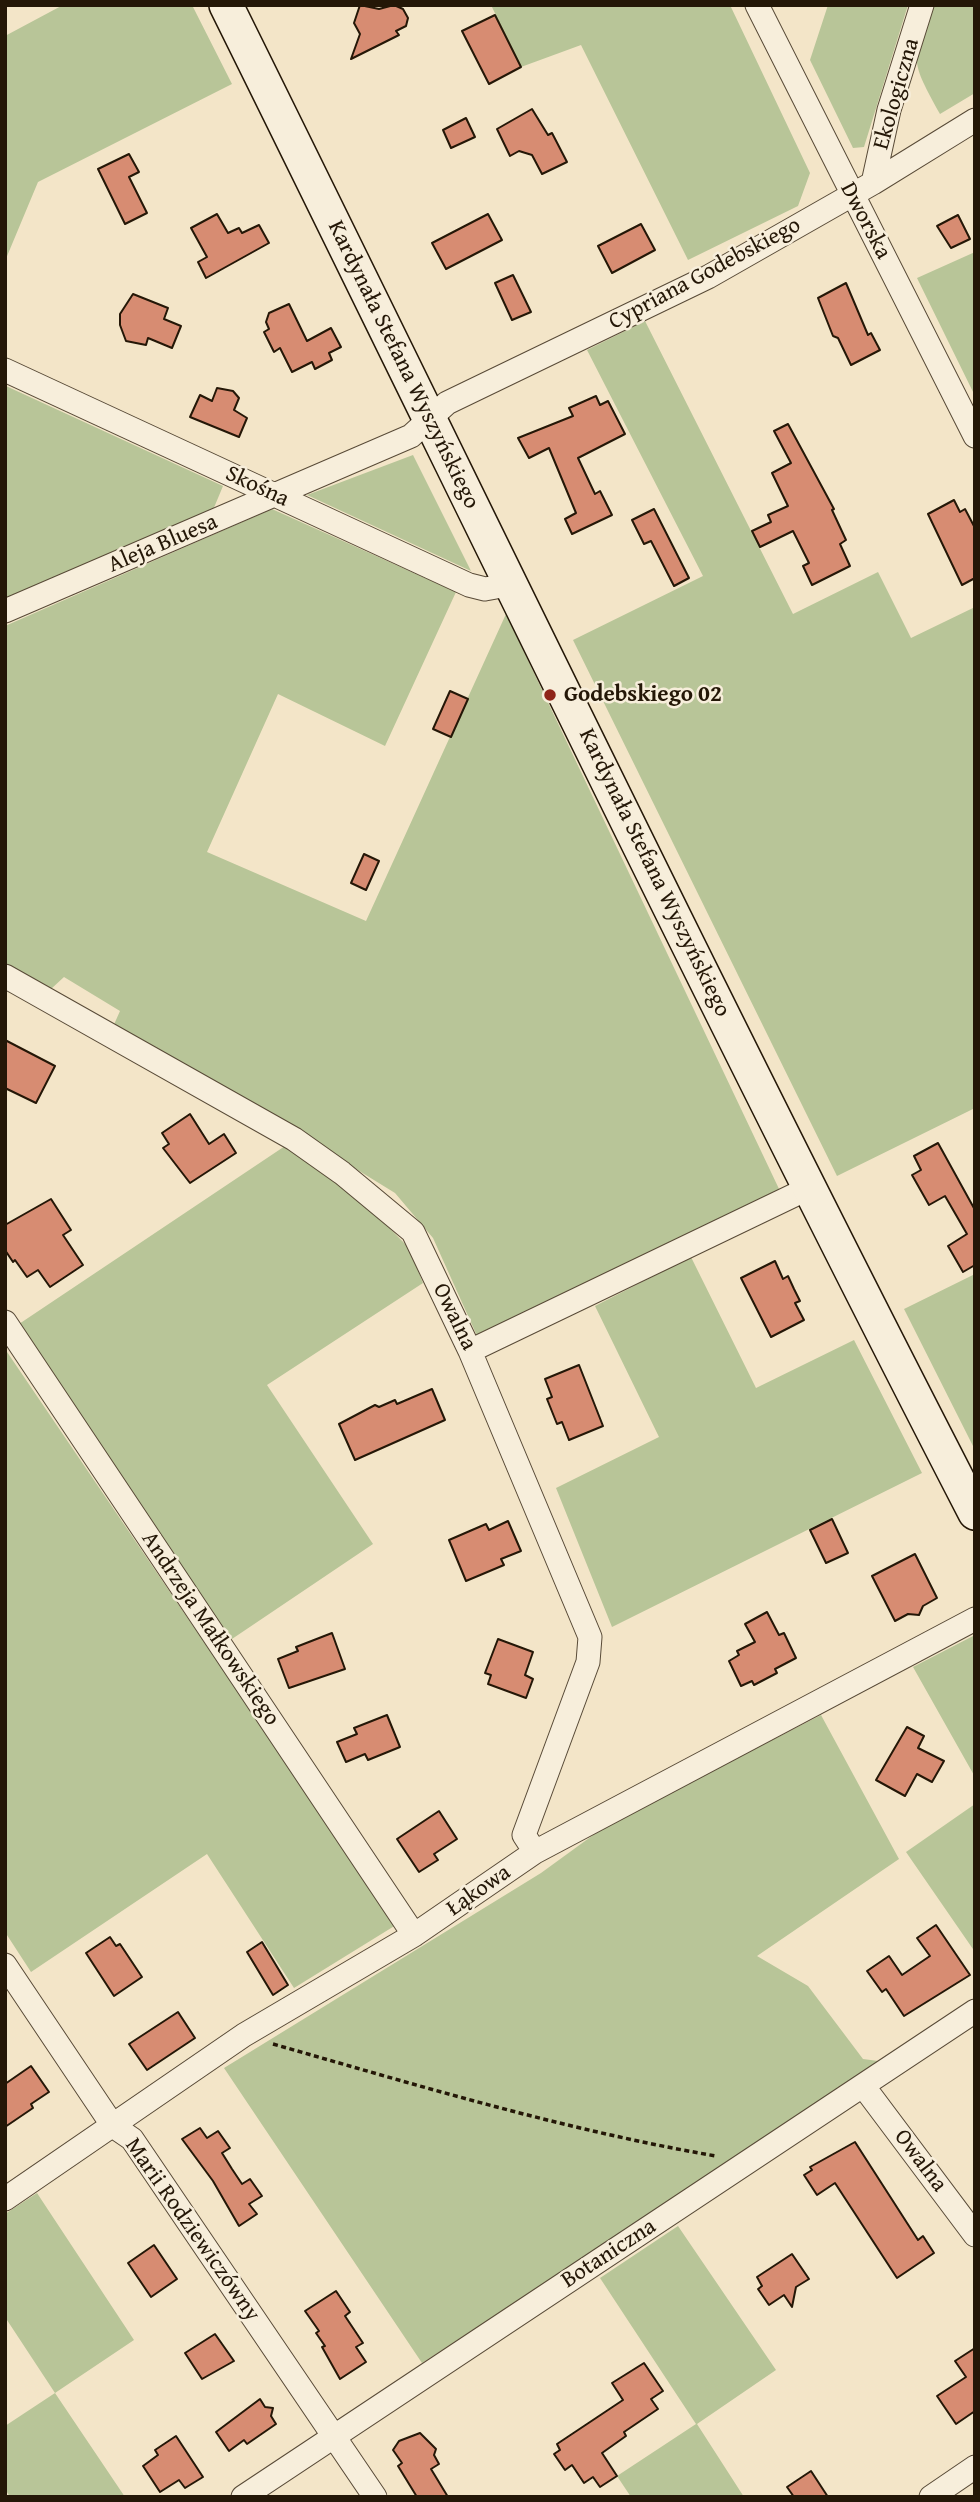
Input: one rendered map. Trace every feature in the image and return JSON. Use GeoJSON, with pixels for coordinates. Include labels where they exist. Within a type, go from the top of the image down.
{"type":"FeatureCollection","features":[{"type":"Feature","properties":{"kind":"main road","name":"Kardynała Stefana Wyszyńskiego"},"geometry":{"type":"LineString","coordinates":[[226,5],[513,584],[807,1189],[975,1513]]}},
{"type":"Feature","properties":{"kind":"street","name":"Dworska"},"geometry":{"type":"LineString","coordinates":[[757,5],[975,436]]}},
{"type":"Feature","properties":{"kind":"street","name":"Ekologiczna"},"geometry":{"type":"LineString","coordinates":[[873,183],[888,110],[922,5]]}},
{"type":"Feature","properties":{"kind":"street","name":"Cypriana Godebskiego"},"geometry":{"type":"LineString","coordinates":[[430,417],[447,403],[708,277],[873,183],[975,120]]}},
{"type":"Feature","properties":{"kind":"street","name":"Skośna"},"geometry":{"type":"LineString","coordinates":[[5,370],[469,585],[485,589],[513,584]]}},
{"type":"Feature","properties":{"kind":"street","name":"Aleja Bluesa"},"geometry":{"type":"LineString","coordinates":[[5,611],[411,436],[430,417]]}},
{"type":"Feature","properties":{"kind":"street","name":"Owalna"},"geometry":{"type":"LineString","coordinates":[[5,976],[294,1139],[342,1173],[413,1232],[470,1351],[590,1637],[588,1662],[524,1835],[535,1852]]}},
{"type":"Feature","properties":{"kind":"street"},"geometry":{"type":"LineString","coordinates":[[470,1351],[807,1189]]}},
{"type":"Feature","properties":{"kind":"street","name":"Andrzeja Małkowskiego"},"geometry":{"type":"LineString","coordinates":[[5,1322],[414,1935]]}},
{"type":"Feature","properties":{"kind":"street","name":"Łąkowa"},"geometry":{"type":"LineString","coordinates":[[5,2199],[244,2035],[414,1935],[535,1852],[975,1619]]}},
{"type":"Feature","properties":{"kind":"street","name":"Marii Rodziewiczówny"},"geometry":{"type":"LineString","coordinates":[[5,1965],[113,2126],[132,2139],[375,2497]]}},
{"type":"Feature","properties":{"kind":"street","name":"Botaniczna"},"geometry":{"type":"LineString","coordinates":[[243,2497],[975,2011]]}},
{"type":"Feature","properties":{"kind":"street","name":"Owalna"},"geometry":{"type":"LineString","coordinates":[[864,2087],[975,2235]]}},
{"type":"Feature","properties":{"kind":"street"},"geometry":{"type":"LineString","coordinates":[[930,2497],[975,2467]]}},
{"type":"Feature","properties":{"kind":"path"},"geometry":{"type":"LineString","coordinates":[[244,2035],[495,2108],[625,2140],[749,2162]]}},
{"type":"Feature","properties":{"kind":"green space"},"geometry":{"type":"Polygon","coordinates":[[[63,5],[192,5],[232,84],[38,182],[5,261],[5,36],[63,5]]]}},
{"type":"Feature","properties":{"kind":"green space"},"geometry":{"type":"Polygon","coordinates":[[[491,5],[730,5],[810,173],[798,206],[688,260],[581,45],[521,67],[491,5]]]}},
{"type":"Feature","properties":{"kind":"green space"},"geometry":{"type":"Polygon","coordinates":[[[828,5],[908,5],[864,147],[853,148],[810,60],[828,5]]]}},
{"type":"Feature","properties":{"kind":"green space"},"geometry":{"type":"Polygon","coordinates":[[[930,5],[975,5],[975,93],[940,114],[919,71],[917,61],[919,39],[930,5]]]}},
{"type":"Feature","properties":{"kind":"green space"},"geometry":{"type":"Polygon","coordinates":[[[975,252],[975,396],[917,278],[975,252]]]}},
{"type":"Feature","properties":{"kind":"green space"},"geometry":{"type":"Polygon","coordinates":[[[645,321],[793,614],[878,572],[911,638],[975,607],[975,1108],[837,1176],[573,640],[703,576],[587,350],[645,321]]]}},
{"type":"Feature","properties":{"kind":"green space"},"geometry":{"type":"Polygon","coordinates":[[[6,386],[223,486],[213,510],[5,599],[6,386]]]}},
{"type":"Feature","properties":{"kind":"green space"},"geometry":{"type":"Polygon","coordinates":[[[413,455],[471,571],[307,495],[413,455]]]}},
{"type":"Feature","properties":{"kind":"green space"},"geometry":{"type":"Polygon","coordinates":[[[272,509],[456,592],[385,746],[278,694],[207,852],[366,921],[506,614],[780,1191],[478,1338],[433,1238],[395,1193],[291,1129],[112,1029],[120,1011],[64,977],[51,989],[5,965],[5,626],[272,509]]]}},
{"type":"Feature","properties":{"kind":"green space"},"geometry":{"type":"Polygon","coordinates":[[[285,1146],[367,1205],[409,1248],[423,1283],[267,1385],[373,1544],[229,1641],[19,1324],[285,1146]]]}},
{"type":"Feature","properties":{"kind":"green space"},"geometry":{"type":"Polygon","coordinates":[[[691,1257],[756,1388],[854,1340],[922,1473],[612,1627],[556,1488],[659,1437],[595,1306],[691,1257]]]}},
{"type":"Feature","properties":{"kind":"green space"},"geometry":{"type":"Polygon","coordinates":[[[975,1274],[975,1450],[904,1309],[975,1274]]]}},
{"type":"Feature","properties":{"kind":"green space"},"geometry":{"type":"Polygon","coordinates":[[[5,1349],[396,1925],[294,1988],[207,1854],[31,1972],[5,1932],[5,1349]]]}},
{"type":"Feature","properties":{"kind":"green space"},"geometry":{"type":"Polygon","coordinates":[[[975,1635],[975,1777],[913,1667],[975,1635]]]}},
{"type":"Feature","properties":{"kind":"green space"},"geometry":{"type":"Polygon","coordinates":[[[821,1715],[899,1859],[757,1956],[808,1986],[863,2059],[886,2062],[422,2363],[224,2068],[541,1873],[607,1825],[821,1715]]]}},
{"type":"Feature","properties":{"kind":"green space"},"geometry":{"type":"Polygon","coordinates":[[[975,1804],[975,1952],[906,1852],[975,1804]]]}},
{"type":"Feature","properties":{"kind":"green space"},"geometry":{"type":"Polygon","coordinates":[[[37,2193],[134,2340],[55,2393],[5,2317],[5,2214],[37,2193]]]}},
{"type":"Feature","properties":{"kind":"green space"},"geometry":{"type":"Polygon","coordinates":[[[678,2226],[776,2370],[697,2424],[744,2497],[631,2497],[617,2476],[696,2424],[600,2278],[678,2226]]]}},
{"type":"Feature","properties":{"kind":"green space"},"geometry":{"type":"Polygon","coordinates":[[[55,2393],[125,2497],[10,2497],[5,2489],[5,2426],[55,2393]]]}},
{"type":"Feature","properties":{"kind":"building"},"geometry":{"type":"Polygon","coordinates":[[[360,5],[379,9],[394,5],[403,9],[408,18],[406,26],[396,31],[399,35],[351,59],[360,34],[354,23],[360,5]]]}},
{"type":"Feature","properties":{"kind":"building"},"geometry":{"type":"Polygon","coordinates":[[[495,15],[521,67],[489,84],[462,31],[495,15]]]}},
{"type":"Feature","properties":{"kind":"building"},"geometry":{"type":"Polygon","coordinates":[[[532,109],[548,135],[552,133],[567,162],[542,174],[532,155],[519,151],[510,156],[497,129],[532,109]]]}},
{"type":"Feature","properties":{"kind":"building"},"geometry":{"type":"Polygon","coordinates":[[[466,118],[475,137],[451,148],[443,130],[466,118]]]}},
{"type":"Feature","properties":{"kind":"building"},"geometry":{"type":"Polygon","coordinates":[[[129,154],[139,172],[129,177],[147,213],[125,224],[98,169],[129,154]]]}},
{"type":"Feature","properties":{"kind":"building"},"geometry":{"type":"Polygon","coordinates":[[[217,214],[228,233],[239,228],[242,233],[259,225],[269,243],[206,278],[198,262],[207,257],[191,228],[217,214]]]}},
{"type":"Feature","properties":{"kind":"building"},"geometry":{"type":"Polygon","coordinates":[[[488,214],[502,240],[446,269],[432,243],[488,214]]]}},
{"type":"Feature","properties":{"kind":"building"},"geometry":{"type":"Polygon","coordinates":[[[958,215],[970,239],[951,248],[937,226],[958,215]]]}},
{"type":"Feature","properties":{"kind":"building"},"geometry":{"type":"Polygon","coordinates":[[[641,224],[655,250],[612,273],[598,246],[641,224]]]}},
{"type":"Feature","properties":{"kind":"building"},"geometry":{"type":"Polygon","coordinates":[[[513,275],[531,312],[512,320],[495,283],[513,275]]]}},
{"type":"Feature","properties":{"kind":"building"},"geometry":{"type":"Polygon","coordinates":[[[846,283],[868,335],[871,333],[880,350],[851,365],[838,338],[833,336],[818,298],[846,283]]]}},
{"type":"Feature","properties":{"kind":"building"},"geometry":{"type":"Polygon","coordinates":[[[133,294],[168,308],[164,319],[181,326],[172,348],[148,338],[146,345],[126,341],[120,325],[120,314],[133,294]]]}},
{"type":"Feature","properties":{"kind":"building"},"geometry":{"type":"Polygon","coordinates":[[[289,304],[307,341],[331,328],[341,347],[329,353],[332,360],[315,369],[312,362],[292,372],[280,348],[274,352],[264,332],[269,329],[266,322],[269,313],[289,304]]]}},
{"type":"Feature","properties":{"kind":"building"},"geometry":{"type":"Polygon","coordinates":[[[217,388],[233,391],[239,398],[234,410],[247,418],[239,437],[190,417],[200,395],[212,401],[217,388]]]}},
{"type":"Feature","properties":{"kind":"building"},"geometry":{"type":"Polygon","coordinates":[[[596,396],[600,405],[608,401],[625,434],[578,458],[595,494],[600,491],[612,515],[572,534],[565,519],[576,513],[549,448],[529,458],[518,438],[573,416],[569,408],[596,396]]]}},
{"type":"Feature","properties":{"kind":"building"},"geometry":{"type":"Polygon","coordinates":[[[788,424],[834,509],[832,510],[846,540],[840,544],[850,566],[812,585],[803,566],[809,563],[793,531],[760,547],[752,531],[771,522],[768,515],[788,506],[772,473],[791,463],[774,431],[788,424]]]}},
{"type":"Feature","properties":{"kind":"building"},"geometry":{"type":"Polygon","coordinates":[[[954,500],[960,512],[965,509],[975,528],[975,578],[962,585],[928,514],[954,500]]]}},
{"type":"Feature","properties":{"kind":"building"},"geometry":{"type":"Polygon","coordinates":[[[654,509],[689,578],[674,586],[651,541],[644,544],[632,520],[654,509]]]}},
{"type":"Feature","properties":{"kind":"building"},"geometry":{"type":"Polygon","coordinates":[[[450,691],[468,699],[451,737],[433,729],[450,691]]]}},
{"type":"Feature","properties":{"kind":"building"},"geometry":{"type":"Polygon","coordinates":[[[364,854],[379,861],[366,890],[351,883],[364,854]]]}},
{"type":"Feature","properties":{"kind":"building"},"geometry":{"type":"Polygon","coordinates":[[[5,1040],[55,1066],[36,1103],[5,1088],[5,1040]]]}},
{"type":"Feature","properties":{"kind":"building"},"geometry":{"type":"Polygon","coordinates":[[[190,1114],[209,1144],[224,1134],[236,1153],[190,1183],[163,1148],[169,1144],[162,1133],[190,1114]]]}},
{"type":"Feature","properties":{"kind":"building"},"geometry":{"type":"Polygon","coordinates":[[[938,1143],[975,1210],[975,1265],[963,1272],[948,1246],[967,1234],[945,1196],[929,1205],[912,1175],[921,1170],[914,1156],[938,1143]]]}},
{"type":"Feature","properties":{"kind":"building"},"geometry":{"type":"Polygon","coordinates":[[[51,1199],[71,1230],[63,1235],[83,1265],[50,1287],[38,1270],[27,1277],[15,1260],[13,1262],[5,1250],[5,1225],[51,1199]]]}},
{"type":"Feature","properties":{"kind":"building"},"geometry":{"type":"Polygon","coordinates":[[[775,1261],[783,1279],[788,1276],[800,1301],[795,1303],[804,1320],[771,1337],[741,1278],[775,1261]]]}},
{"type":"Feature","properties":{"kind":"building"},"geometry":{"type":"Polygon","coordinates":[[[579,1365],[603,1426],[569,1440],[562,1422],[557,1424],[547,1399],[552,1397],[545,1379],[579,1365]]]}},
{"type":"Feature","properties":{"kind":"building"},"geometry":{"type":"Polygon","coordinates":[[[432,1389],[445,1420],[355,1460],[339,1424],[375,1405],[379,1407],[395,1400],[397,1404],[432,1389]]]}},
{"type":"Feature","properties":{"kind":"building"},"geometry":{"type":"Polygon","coordinates":[[[832,1519],[848,1553],[826,1563],[810,1530],[832,1519]]]}},
{"type":"Feature","properties":{"kind":"building"},"geometry":{"type":"Polygon","coordinates":[[[508,1521],[521,1551],[501,1559],[504,1565],[466,1581],[449,1540],[486,1524],[489,1530],[508,1521]]]}},
{"type":"Feature","properties":{"kind":"building"},"geometry":{"type":"Polygon","coordinates":[[[915,1554],[937,1598],[923,1606],[919,1615],[908,1614],[895,1621],[872,1576],[915,1554]]]}},
{"type":"Feature","properties":{"kind":"building"},"geometry":{"type":"Polygon","coordinates":[[[767,1612],[779,1635],[784,1633],[796,1658],[775,1669],[777,1673],[754,1685],[752,1681],[741,1686],[729,1661],[739,1655],[737,1651],[755,1642],[745,1624],[767,1612]]]}},
{"type":"Feature","properties":{"kind":"building"},"geometry":{"type":"Polygon","coordinates":[[[332,1633],[345,1669],[289,1688],[278,1659],[298,1651],[296,1647],[332,1633]]]}},
{"type":"Feature","properties":{"kind":"building"},"geometry":{"type":"Polygon","coordinates":[[[498,1639],[533,1652],[525,1675],[533,1679],[526,1698],[488,1684],[491,1675],[485,1673],[498,1639]]]}},
{"type":"Feature","properties":{"kind":"building"},"geometry":{"type":"Polygon","coordinates":[[[387,1715],[400,1747],[368,1760],[365,1754],[346,1762],[337,1742],[357,1734],[354,1728],[387,1715]]]}},
{"type":"Feature","properties":{"kind":"building"},"geometry":{"type":"Polygon","coordinates":[[[907,1727],[924,1736],[918,1748],[944,1761],[932,1782],[917,1774],[905,1796],[876,1780],[907,1727]]]}},
{"type":"Feature","properties":{"kind":"building"},"geometry":{"type":"Polygon","coordinates":[[[439,1811],[457,1839],[434,1854],[438,1860],[419,1872],[397,1839],[439,1811]]]}},
{"type":"Feature","properties":{"kind":"building"},"geometry":{"type":"Polygon","coordinates":[[[936,1925],[970,1975],[904,2016],[886,1989],[882,1992],[867,1971],[889,1956],[902,1975],[930,1956],[917,1938],[936,1925]]]}},
{"type":"Feature","properties":{"kind":"building"},"geometry":{"type":"Polygon","coordinates":[[[110,1937],[116,1946],[120,1944],[142,1977],[114,1996],[86,1953],[110,1937]]]}},
{"type":"Feature","properties":{"kind":"building"},"geometry":{"type":"Polygon","coordinates":[[[262,1942],[288,1985],[273,1995],[247,1952],[262,1942]]]}},
{"type":"Feature","properties":{"kind":"building"},"geometry":{"type":"Polygon","coordinates":[[[178,2012],[195,2038],[147,2070],[129,2044],[178,2012]]]}},
{"type":"Feature","properties":{"kind":"building"},"geometry":{"type":"Polygon","coordinates":[[[31,2066],[49,2092],[31,2104],[33,2108],[5,2127],[5,2084],[31,2066]]]}},
{"type":"Feature","properties":{"kind":"building"},"geometry":{"type":"Polygon","coordinates":[[[200,2128],[207,2138],[218,2131],[230,2148],[222,2153],[242,2184],[250,2179],[262,2196],[249,2204],[257,2214],[239,2226],[213,2181],[182,2139],[200,2128]]]}},
{"type":"Feature","properties":{"kind":"building"},"geometry":{"type":"Polygon","coordinates":[[[855,2142],[918,2240],[923,2236],[934,2253],[897,2278],[835,2183],[817,2195],[804,2175],[812,2170],[810,2167],[855,2142]]]}},
{"type":"Feature","properties":{"kind":"building"},"geometry":{"type":"Polygon","coordinates":[[[154,2245],[177,2279],[151,2297],[128,2263],[154,2245]]]}},
{"type":"Feature","properties":{"kind":"building"},"geometry":{"type":"Polygon","coordinates":[[[792,2254],[809,2279],[796,2287],[792,2307],[784,2295],[769,2305],[758,2289],[762,2286],[757,2277],[792,2254]]]}},
{"type":"Feature","properties":{"kind":"building"},"geometry":{"type":"Polygon","coordinates":[[[336,2291],[350,2312],[345,2316],[363,2343],[356,2347],[366,2362],[340,2379],[322,2347],[325,2346],[316,2333],[319,2331],[305,2311],[336,2291]]]}},
{"type":"Feature","properties":{"kind":"building"},"geometry":{"type":"Polygon","coordinates":[[[215,2334],[234,2361],[202,2379],[185,2353],[215,2334]]]}},
{"type":"Feature","properties":{"kind":"building"},"geometry":{"type":"Polygon","coordinates":[[[975,2348],[975,2411],[956,2424],[937,2396],[966,2377],[955,2361],[975,2348]]]}},
{"type":"Feature","properties":{"kind":"building"},"geometry":{"type":"Polygon","coordinates":[[[644,2363],[663,2391],[651,2399],[658,2409],[624,2432],[626,2436],[602,2453],[617,2476],[600,2487],[593,2477],[584,2483],[572,2465],[565,2470],[554,2454],[560,2450],[557,2444],[623,2400],[612,2383],[644,2363]]]}},
{"type":"Feature","properties":{"kind":"building"},"geometry":{"type":"Polygon","coordinates":[[[260,2399],[265,2407],[273,2408],[271,2416],[276,2424],[247,2444],[244,2440],[229,2451],[216,2432],[260,2399]]]}},
{"type":"Feature","properties":{"kind":"building"},"geometry":{"type":"Polygon","coordinates":[[[420,2433],[436,2449],[434,2455],[439,2464],[431,2469],[448,2497],[417,2497],[398,2466],[402,2463],[393,2450],[399,2441],[420,2433]]]}},
{"type":"Feature","properties":{"kind":"building"},"geometry":{"type":"Polygon","coordinates":[[[176,2436],[203,2477],[185,2488],[179,2480],[160,2492],[143,2466],[158,2455],[155,2450],[176,2436]]]}},
{"type":"Feature","properties":{"kind":"building"},"geometry":{"type":"Polygon","coordinates":[[[811,2471],[828,2497],[794,2497],[787,2487],[811,2471]]]}},
{"type":"Feature","properties":{"kind":"place","name":"Godebskiego 02"},"geometry":{"type":"Point","coordinates":[550,695]}}]}
